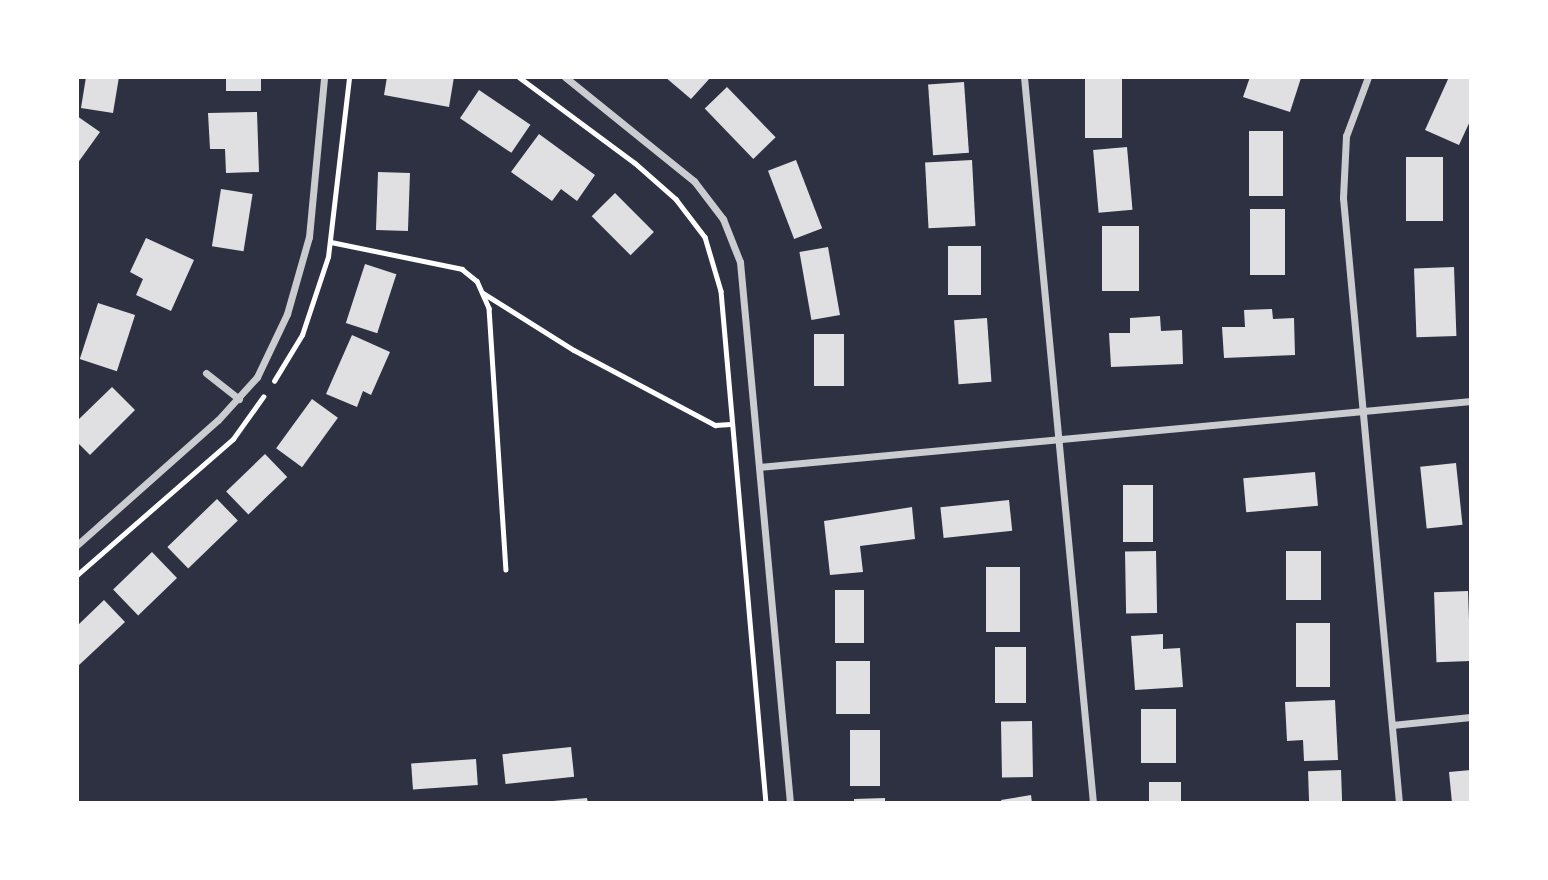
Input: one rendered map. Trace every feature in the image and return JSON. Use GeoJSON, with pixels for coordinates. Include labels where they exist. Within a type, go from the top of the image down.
{"type":"FeatureCollection","features":[{"type":"Feature","properties":{"kind":"street"},"geometry":{"type":"LineString","coordinates":[[77,545],[239,399],[265,360],[299,278],[309,237],[324,77]]}},
{"type":"Feature","properties":{"kind":"street"},"geometry":{"type":"LineString","coordinates":[[565,77],[694,181],[723,219],[740,262],[790,803]]}},
{"type":"Feature","properties":{"kind":"street"},"geometry":{"type":"LineString","coordinates":[[1024,77],[1093,803]]}},
{"type":"Feature","properties":{"kind":"street"},"geometry":{"type":"LineString","coordinates":[[1368,77],[1353,110],[1343,167],[1362,410],[1399,803]]}},
{"type":"Feature","properties":{"kind":"street"},"geometry":{"type":"LineString","coordinates":[[206,373],[239,399]]}},
{"type":"Feature","properties":{"kind":"street"},"geometry":{"type":"LineString","coordinates":[[759,467],[1471,401]]}},
{"type":"Feature","properties":{"kind":"street"},"geometry":{"type":"LineString","coordinates":[[1392,725],[1471,717]]}},
{"type":"Feature","properties":{"kind":"path"},"geometry":{"type":"LineString","coordinates":[[519,77],[635,163],[683,206],[705,237],[721,291],[730,424],[766,803]]}},
{"type":"Feature","properties":{"kind":"path"},"geometry":{"type":"LineString","coordinates":[[331,242],[462,269],[482,292],[574,350],[715,425],[730,424]]}},
{"type":"Feature","properties":{"kind":"path"},"geometry":{"type":"LineString","coordinates":[[482,292],[489,308],[506,569]]}},
{"type":"Feature","properties":{"kind":"path"},"geometry":{"type":"LineString","coordinates":[[77,575],[233,439],[290,358]]}},
{"type":"Feature","properties":{"kind":"building"},"geometry":{"type":"Polygon","coordinates":[[[86,77],[119,77],[113,113],[81,108],[86,77]]]}},
{"type":"Feature","properties":{"kind":"building"},"geometry":{"type":"Polygon","coordinates":[[[226,77],[261,77],[261,91],[226,91],[226,77]]]}},
{"type":"Feature","properties":{"kind":"building"},"geometry":{"type":"Polygon","coordinates":[[[387,77],[454,77],[449,107],[384,95],[387,77]]]}},
{"type":"Feature","properties":{"kind":"building"},"geometry":{"type":"Polygon","coordinates":[[[665,77],[711,77],[691,99],[665,77]]]}},
{"type":"Feature","properties":{"kind":"building"},"geometry":{"type":"Polygon","coordinates":[[[1085,77],[1122,77],[1122,138],[1085,138],[1085,77]]]}},
{"type":"Feature","properties":{"kind":"building"},"geometry":{"type":"Polygon","coordinates":[[[1250,77],[1301,78],[1290,112],[1243,97],[1250,77]]]}},
{"type":"Feature","properties":{"kind":"building"},"geometry":{"type":"Polygon","coordinates":[[[1449,77],[1471,77],[1471,119],[1459,145],[1425,130],[1449,77]]]}},
{"type":"Feature","properties":{"kind":"building"},"geometry":{"type":"Polygon","coordinates":[[[964,82],[969,153],[933,155],[928,85],[964,82]]]}},
{"type":"Feature","properties":{"kind":"building"},"geometry":{"type":"Polygon","coordinates":[[[727,87],[776,137],[753,159],[705,109],[727,87]]]}},
{"type":"Feature","properties":{"kind":"building"},"geometry":{"type":"Polygon","coordinates":[[[479,90],[530,125],[511,153],[460,118],[479,90]]]}},
{"type":"Feature","properties":{"kind":"building"},"geometry":{"type":"Polygon","coordinates":[[[257,112],[259,172],[226,173],[225,149],[210,149],[208,113],[257,112]]]}},
{"type":"Feature","properties":{"kind":"building"},"geometry":{"type":"Polygon","coordinates":[[[77,116],[100,132],[77,164],[77,116]]]}},
{"type":"Feature","properties":{"kind":"building"},"geometry":{"type":"Polygon","coordinates":[[[1249,131],[1283,131],[1283,196],[1249,196],[1249,131]]]}},
{"type":"Feature","properties":{"kind":"building"},"geometry":{"type":"Polygon","coordinates":[[[539,134],[595,175],[577,201],[561,189],[552,201],[511,172],[539,134]]]}},
{"type":"Feature","properties":{"kind":"building"},"geometry":{"type":"Polygon","coordinates":[[[1127,147],[1132,210],[1099,213],[1093,150],[1127,147]]]}},
{"type":"Feature","properties":{"kind":"building"},"geometry":{"type":"Polygon","coordinates":[[[1406,157],[1443,157],[1443,221],[1406,221],[1406,157]]]}},
{"type":"Feature","properties":{"kind":"building"},"geometry":{"type":"Polygon","coordinates":[[[796,160],[822,228],[794,239],[768,171],[796,160]]]}},
{"type":"Feature","properties":{"kind":"building"},"geometry":{"type":"Polygon","coordinates":[[[972,160],[975,226],[929,228],[925,162],[972,160]]]}},
{"type":"Feature","properties":{"kind":"building"},"geometry":{"type":"Polygon","coordinates":[[[378,172],[410,173],[408,231],[376,230],[378,172]]]}},
{"type":"Feature","properties":{"kind":"building"},"geometry":{"type":"Polygon","coordinates":[[[221,189],[253,194],[244,251],[212,246],[221,189]]]}},
{"type":"Feature","properties":{"kind":"building"},"geometry":{"type":"Polygon","coordinates":[[[615,193],[654,232],[631,255],[592,216],[615,193]]]}},
{"type":"Feature","properties":{"kind":"building"},"geometry":{"type":"Polygon","coordinates":[[[1250,209],[1285,209],[1285,275],[1250,275],[1250,209]]]}},
{"type":"Feature","properties":{"kind":"building"},"geometry":{"type":"Polygon","coordinates":[[[1102,226],[1139,226],[1139,291],[1102,291],[1102,226]]]}},
{"type":"Feature","properties":{"kind":"building"},"geometry":{"type":"Polygon","coordinates":[[[146,238],[194,260],[171,311],[136,295],[143,279],[130,272],[146,238]]]}},
{"type":"Feature","properties":{"kind":"building"},"geometry":{"type":"Polygon","coordinates":[[[948,246],[981,246],[981,295],[948,295],[948,246]]]}},
{"type":"Feature","properties":{"kind":"building"},"geometry":{"type":"Polygon","coordinates":[[[828,247],[840,315],[811,320],[799,252],[828,247]]]}},
{"type":"Feature","properties":{"kind":"building"},"geometry":{"type":"Polygon","coordinates":[[[365,264],[396,274],[377,333],[346,323],[365,264]]]}},
{"type":"Feature","properties":{"kind":"building"},"geometry":{"type":"Polygon","coordinates":[[[1454,267],[1456,336],[1416,337],[1414,268],[1454,267]]]}},
{"type":"Feature","properties":{"kind":"building"},"geometry":{"type":"Polygon","coordinates":[[[98,303],[135,315],[117,371],[80,359],[98,303]]]}},
{"type":"Feature","properties":{"kind":"building"},"geometry":{"type":"Polygon","coordinates":[[[1272,309],[1273,319],[1294,318],[1295,355],[1224,358],[1222,327],[1245,327],[1244,310],[1272,309]]]}},
{"type":"Feature","properties":{"kind":"building"},"geometry":{"type":"Polygon","coordinates":[[[1160,316],[1161,331],[1182,330],[1183,364],[1111,367],[1109,333],[1130,333],[1130,318],[1160,316]]]}},
{"type":"Feature","properties":{"kind":"building"},"geometry":{"type":"Polygon","coordinates":[[[987,318],[991,382],[959,384],[954,320],[987,318]]]}},
{"type":"Feature","properties":{"kind":"building"},"geometry":{"type":"Polygon","coordinates":[[[814,334],[844,334],[844,386],[814,386],[814,334]]]}},
{"type":"Feature","properties":{"kind":"building"},"geometry":{"type":"Polygon","coordinates":[[[352,335],[390,352],[371,395],[363,391],[357,407],[326,394],[352,335]]]}},
{"type":"Feature","properties":{"kind":"building"},"geometry":{"type":"Polygon","coordinates":[[[112,387],[135,410],[90,455],[77,442],[77,421],[112,387]]]}},
{"type":"Feature","properties":{"kind":"building"},"geometry":{"type":"Polygon","coordinates":[[[312,399],[338,418],[302,467],[276,448],[312,399]]]}},
{"type":"Feature","properties":{"kind":"building"},"geometry":{"type":"Polygon","coordinates":[[[265,454],[287,477],[248,515],[226,492],[265,454]]]}},
{"type":"Feature","properties":{"kind":"building"},"geometry":{"type":"Polygon","coordinates":[[[1456,463],[1462,525],[1427,528],[1420,467],[1456,463]]]}},
{"type":"Feature","properties":{"kind":"building"},"geometry":{"type":"Polygon","coordinates":[[[1315,472],[1318,506],[1246,512],[1243,478],[1315,472]]]}},
{"type":"Feature","properties":{"kind":"building"},"geometry":{"type":"Polygon","coordinates":[[[1123,485],[1153,485],[1153,542],[1123,542],[1123,485]]]}},
{"type":"Feature","properties":{"kind":"building"},"geometry":{"type":"Polygon","coordinates":[[[217,499],[238,521],[188,569],[167,547],[217,499]]]}},
{"type":"Feature","properties":{"kind":"building"},"geometry":{"type":"Polygon","coordinates":[[[1009,500],[1012,531],[944,538],[940,507],[1009,500]]]}},
{"type":"Feature","properties":{"kind":"building"},"geometry":{"type":"Polygon","coordinates":[[[912,507],[915,539],[860,546],[863,572],[830,575],[824,521],[912,507]]]}},
{"type":"Feature","properties":{"kind":"building"},"geometry":{"type":"Polygon","coordinates":[[[1156,551],[1157,613],[1126,614],[1125,552],[1156,551]]]}},
{"type":"Feature","properties":{"kind":"building"},"geometry":{"type":"Polygon","coordinates":[[[1286,551],[1321,551],[1321,600],[1286,600],[1286,551]]]}},
{"type":"Feature","properties":{"kind":"building"},"geometry":{"type":"Polygon","coordinates":[[[152,552],[177,578],[138,615],[113,590],[152,552]]]}},
{"type":"Feature","properties":{"kind":"building"},"geometry":{"type":"Polygon","coordinates":[[[986,567],[1020,567],[1020,632],[986,632],[986,567]]]}},
{"type":"Feature","properties":{"kind":"building"},"geometry":{"type":"Polygon","coordinates":[[[835,590],[864,590],[864,643],[835,643],[835,590]]]}},
{"type":"Feature","properties":{"kind":"building"},"geometry":{"type":"Polygon","coordinates":[[[1468,591],[1470,661],[1436,662],[1434,592],[1468,591]]]}},
{"type":"Feature","properties":{"kind":"building"},"geometry":{"type":"Polygon","coordinates":[[[104,600],[125,622],[78,666],[77,626],[104,600]]]}},
{"type":"Feature","properties":{"kind":"building"},"geometry":{"type":"Polygon","coordinates":[[[1296,623],[1330,623],[1330,687],[1296,687],[1296,623]]]}},
{"type":"Feature","properties":{"kind":"building"},"geometry":{"type":"Polygon","coordinates":[[[1163,634],[1163,649],[1180,648],[1183,687],[1135,690],[1131,636],[1163,634]]]}},
{"type":"Feature","properties":{"kind":"building"},"geometry":{"type":"Polygon","coordinates":[[[995,647],[1026,647],[1026,703],[995,703],[995,647]]]}},
{"type":"Feature","properties":{"kind":"building"},"geometry":{"type":"Polygon","coordinates":[[[836,661],[870,661],[870,714],[836,714],[836,661]]]}},
{"type":"Feature","properties":{"kind":"building"},"geometry":{"type":"Polygon","coordinates":[[[1335,700],[1338,760],[1304,761],[1303,740],[1287,741],[1285,702],[1335,700]]]}},
{"type":"Feature","properties":{"kind":"building"},"geometry":{"type":"Polygon","coordinates":[[[1141,709],[1176,709],[1176,763],[1141,763],[1141,709]]]}},
{"type":"Feature","properties":{"kind":"building"},"geometry":{"type":"Polygon","coordinates":[[[1032,721],[1033,777],[1002,778],[1001,722],[1032,721]]]}},
{"type":"Feature","properties":{"kind":"building"},"geometry":{"type":"Polygon","coordinates":[[[850,730],[880,730],[880,786],[850,786],[850,730]]]}},
{"type":"Feature","properties":{"kind":"building"},"geometry":{"type":"Polygon","coordinates":[[[571,747],[574,777],[506,784],[502,754],[571,747]]]}},
{"type":"Feature","properties":{"kind":"building"},"geometry":{"type":"Polygon","coordinates":[[[476,759],[478,785],[413,789],[411,764],[476,759]]]}},
{"type":"Feature","properties":{"kind":"building"},"geometry":{"type":"Polygon","coordinates":[[[1341,770],[1342,803],[1309,803],[1308,771],[1341,770]]]}},
{"type":"Feature","properties":{"kind":"building"},"geometry":{"type":"Polygon","coordinates":[[[1471,770],[1471,803],[1452,803],[1449,772],[1471,770]]]}},
{"type":"Feature","properties":{"kind":"building"},"geometry":{"type":"Polygon","coordinates":[[[1149,782],[1181,782],[1181,803],[1149,803],[1149,782]]]}},
{"type":"Feature","properties":{"kind":"building"},"geometry":{"type":"Polygon","coordinates":[[[1031,795],[1032,803],[1002,803],[1001,800],[1031,795]]]}},
{"type":"Feature","properties":{"kind":"building"},"geometry":{"type":"Polygon","coordinates":[[[587,798],[588,803],[553,803],[553,801],[587,798]]]}},
{"type":"Feature","properties":{"kind":"building"},"geometry":{"type":"Polygon","coordinates":[[[885,798],[885,803],[854,803],[854,799],[885,798]]]}}]}
